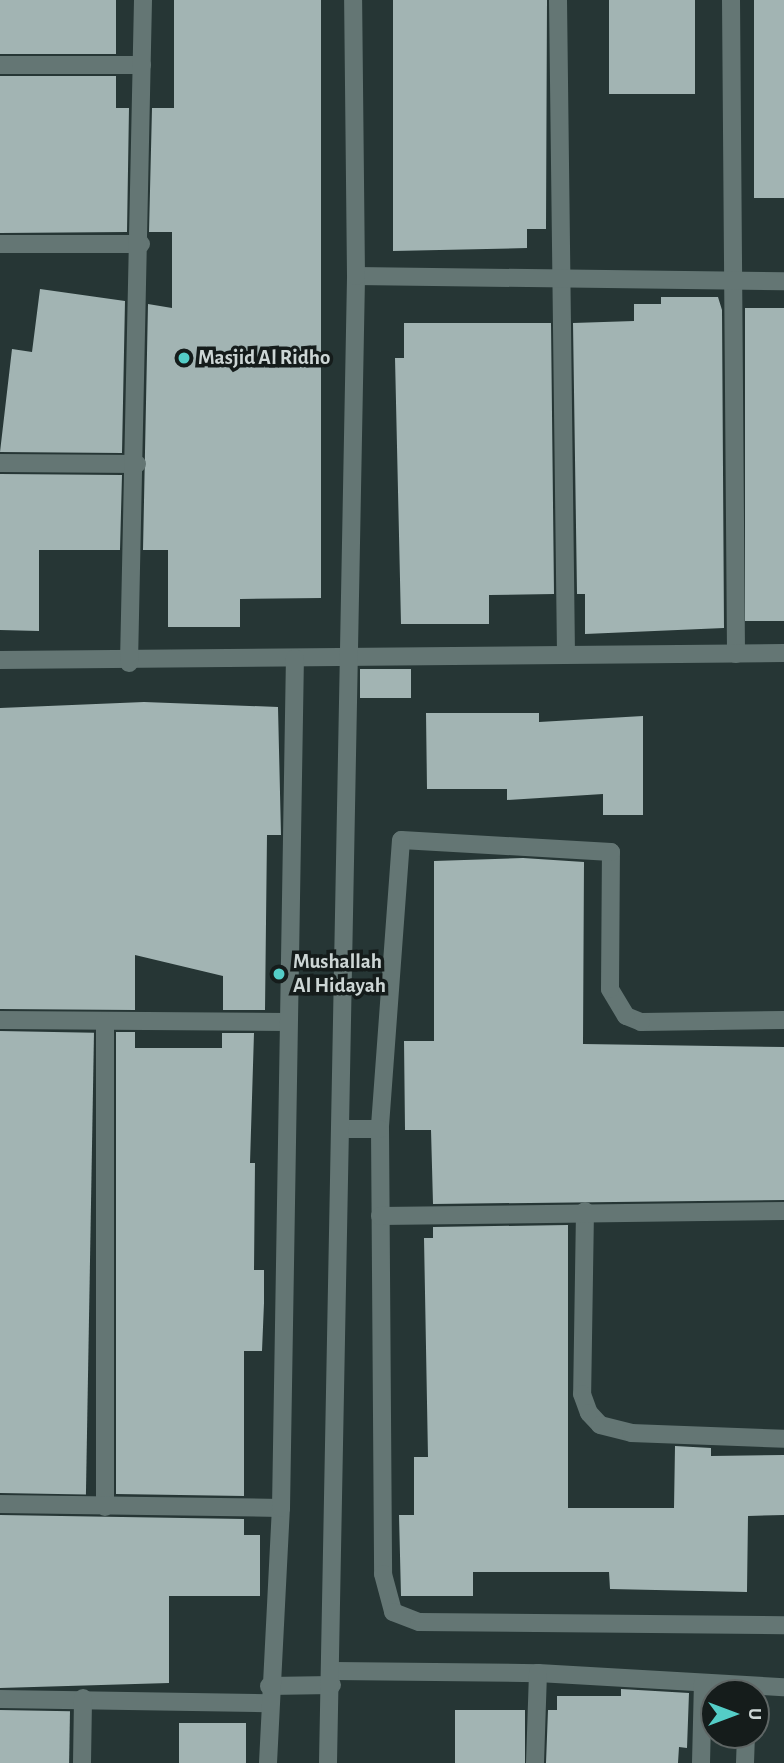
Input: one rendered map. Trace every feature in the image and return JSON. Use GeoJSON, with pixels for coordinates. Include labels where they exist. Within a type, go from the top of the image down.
{"type":"FeatureCollection","features":[{"type":"Feature","properties":{"kind":"street"},"geometry":{"type":"LineString","coordinates":[[129,663],[137,464],[142,0]]}},
{"type":"Feature","properties":{"kind":"street"},"geometry":{"type":"LineString","coordinates":[[328,1763],[333,1678],[341,1129],[344,656],[356,276],[353,0]]}},
{"type":"Feature","properties":{"kind":"street"},"geometry":{"type":"LineString","coordinates":[[558,0],[566,655]]}},
{"type":"Feature","properties":{"kind":"street"},"geometry":{"type":"LineString","coordinates":[[731,0],[731,282],[736,654]]}},
{"type":"Feature","properties":{"kind":"street"},"geometry":{"type":"LineString","coordinates":[[0,65],[142,65]]}},
{"type":"Feature","properties":{"kind":"street"},"geometry":{"type":"LineString","coordinates":[[0,244],[141,244]]}},
{"type":"Feature","properties":{"kind":"street"},"geometry":{"type":"LineString","coordinates":[[356,276],[784,281]]}},
{"type":"Feature","properties":{"kind":"street"},"geometry":{"type":"LineString","coordinates":[[0,463],[137,464]]}},
{"type":"Feature","properties":{"kind":"street"},"geometry":{"type":"LineString","coordinates":[[0,660],[129,663],[344,656],[784,653]]}},
{"type":"Feature","properties":{"kind":"street"},"geometry":{"type":"LineString","coordinates":[[268,1763],[269,1694],[281,1508],[295,657]]}},
{"type":"Feature","properties":{"kind":"street"},"geometry":{"type":"LineString","coordinates":[[784,1020],[641,1022],[626,1016],[610,989],[611,852],[401,840],[380,1129],[383,1574],[393,1612],[419,1622],[784,1625]]}},
{"type":"Feature","properties":{"kind":"street"},"geometry":{"type":"LineString","coordinates":[[0,1020],[287,1022]]}},
{"type":"Feature","properties":{"kind":"street"},"geometry":{"type":"LineString","coordinates":[[105,1021],[105,1507]]}},
{"type":"Feature","properties":{"kind":"street"},"geometry":{"type":"LineString","coordinates":[[341,1129],[380,1129]]}},
{"type":"Feature","properties":{"kind":"street"},"geometry":{"type":"LineString","coordinates":[[380,1216],[585,1211],[784,1211]]}},
{"type":"Feature","properties":{"kind":"street"},"geometry":{"type":"LineString","coordinates":[[585,1211],[582,1394],[589,1413],[600,1425],[631,1433],[784,1439]]}},
{"type":"Feature","properties":{"kind":"street"},"geometry":{"type":"LineString","coordinates":[[0,1504],[281,1508]]}},
{"type":"Feature","properties":{"kind":"street"},"geometry":{"type":"LineString","coordinates":[[535,1763],[538,1672]]}},
{"type":"Feature","properties":{"kind":"street"},"geometry":{"type":"LineString","coordinates":[[0,1699],[269,1694],[333,1678],[538,1672],[700,1684]]}},
{"type":"Feature","properties":{"kind":"street"},"geometry":{"type":"LineString","coordinates":[[82,1698],[82,1763]]}},
{"type":"Feature","properties":{"kind":"building"},"geometry":{"type":"Polygon","coordinates":[[[0,0],[116,0],[116,54],[0,54],[0,0]]]}},
{"type":"Feature","properties":{"kind":"building"},"geometry":{"type":"Polygon","coordinates":[[[174,0],[321,0],[321,598],[240,599],[240,627],[168,627],[168,550],[143,550],[148,304],[172,308],[172,232],[149,232],[152,108],[174,108],[174,0]]]}},
{"type":"Feature","properties":{"kind":"building"},"geometry":{"type":"Polygon","coordinates":[[[393,0],[547,0],[546,229],[527,229],[527,248],[393,251],[393,0]]]}},
{"type":"Feature","properties":{"kind":"building"},"geometry":{"type":"Polygon","coordinates":[[[609,0],[695,0],[695,94],[609,94],[609,0]]]}},
{"type":"Feature","properties":{"kind":"building"},"geometry":{"type":"Polygon","coordinates":[[[754,0],[784,0],[784,198],[754,198],[754,0]]]}},
{"type":"Feature","properties":{"kind":"building"},"geometry":{"type":"Polygon","coordinates":[[[0,76],[116,76],[116,108],[129,108],[127,232],[0,233],[0,76]]]}},
{"type":"Feature","properties":{"kind":"building"},"geometry":{"type":"Polygon","coordinates":[[[40,289],[125,301],[122,453],[0,452],[12,349],[32,352],[40,289]]]}},
{"type":"Feature","properties":{"kind":"building"},"geometry":{"type":"Polygon","coordinates":[[[661,297],[718,297],[722,310],[724,628],[585,634],[585,594],[577,594],[573,323],[634,321],[634,304],[661,304],[661,297]]]}},
{"type":"Feature","properties":{"kind":"building"},"geometry":{"type":"Polygon","coordinates":[[[745,308],[784,308],[784,621],[745,621],[745,308]]]}},
{"type":"Feature","properties":{"kind":"building"},"geometry":{"type":"Polygon","coordinates":[[[404,323],[551,323],[554,594],[489,595],[489,624],[401,624],[395,358],[404,358],[404,323]]]}},
{"type":"Feature","properties":{"kind":"building"},"geometry":{"type":"Polygon","coordinates":[[[0,474],[122,475],[120,550],[39,550],[39,631],[0,630],[0,474]]]}},
{"type":"Feature","properties":{"kind":"building"},"geometry":{"type":"Polygon","coordinates":[[[360,669],[411,669],[411,698],[360,698],[360,669]]]}},
{"type":"Feature","properties":{"kind":"building"},"geometry":{"type":"Polygon","coordinates":[[[144,702],[278,707],[281,835],[267,835],[265,1010],[223,1010],[223,976],[135,955],[135,1010],[0,1009],[0,708],[144,702]]]}},
{"type":"Feature","properties":{"kind":"building"},"geometry":{"type":"Polygon","coordinates":[[[426,713],[539,713],[539,722],[643,716],[643,815],[603,815],[603,794],[507,800],[507,789],[427,789],[426,713]]]}},
{"type":"Feature","properties":{"kind":"building"},"geometry":{"type":"Polygon","coordinates":[[[523,858],[584,862],[583,1044],[784,1047],[784,1200],[433,1204],[431,1130],[405,1130],[404,1041],[434,1041],[434,861],[523,858]]]}},
{"type":"Feature","properties":{"kind":"building"},"geometry":{"type":"Polygon","coordinates":[[[0,1031],[94,1033],[86,1495],[0,1493],[0,1031]]]}},
{"type":"Feature","properties":{"kind":"building"},"geometry":{"type":"Polygon","coordinates":[[[116,1032],[135,1032],[135,1048],[222,1048],[222,1033],[254,1033],[250,1163],[255,1163],[254,1270],[264,1270],[264,1303],[262,1351],[244,1351],[244,1496],[116,1494],[116,1032]]]}},
{"type":"Feature","properties":{"kind":"building"},"geometry":{"type":"Polygon","coordinates":[[[568,1225],[568,1508],[674,1508],[675,1446],[711,1448],[711,1456],[784,1455],[784,1515],[748,1516],[747,1592],[610,1589],[609,1572],[473,1572],[473,1596],[401,1596],[399,1515],[414,1515],[414,1457],[428,1457],[424,1238],[433,1238],[433,1227],[568,1225]]]}},
{"type":"Feature","properties":{"kind":"building"},"geometry":{"type":"Polygon","coordinates":[[[0,1515],[244,1519],[244,1535],[260,1535],[260,1596],[169,1596],[169,1683],[0,1688],[0,1515]]]}},
{"type":"Feature","properties":{"kind":"building"},"geometry":{"type":"Polygon","coordinates":[[[621,1689],[689,1693],[687,1748],[679,1747],[678,1763],[546,1763],[548,1710],[557,1710],[557,1696],[621,1696],[621,1689]]]}},
{"type":"Feature","properties":{"kind":"building"},"geometry":{"type":"Polygon","coordinates":[[[0,1710],[70,1711],[69,1763],[0,1763],[0,1710]]]}},
{"type":"Feature","properties":{"kind":"building"},"geometry":{"type":"Polygon","coordinates":[[[455,1710],[525,1710],[525,1763],[455,1763],[455,1710]]]}},
{"type":"Feature","properties":{"kind":"building"},"geometry":{"type":"Polygon","coordinates":[[[179,1723],[246,1723],[246,1763],[179,1763],[179,1723]]]}},
{"type":"Feature","properties":{"kind":"place","name":"Masjid Al Ridho"},"geometry":{"type":"Point","coordinates":[184,358]}},
{"type":"Feature","properties":{"kind":"place","name":"Mushallah Al Hidayah"},"geometry":{"type":"Point","coordinates":[279,974]}}]}
